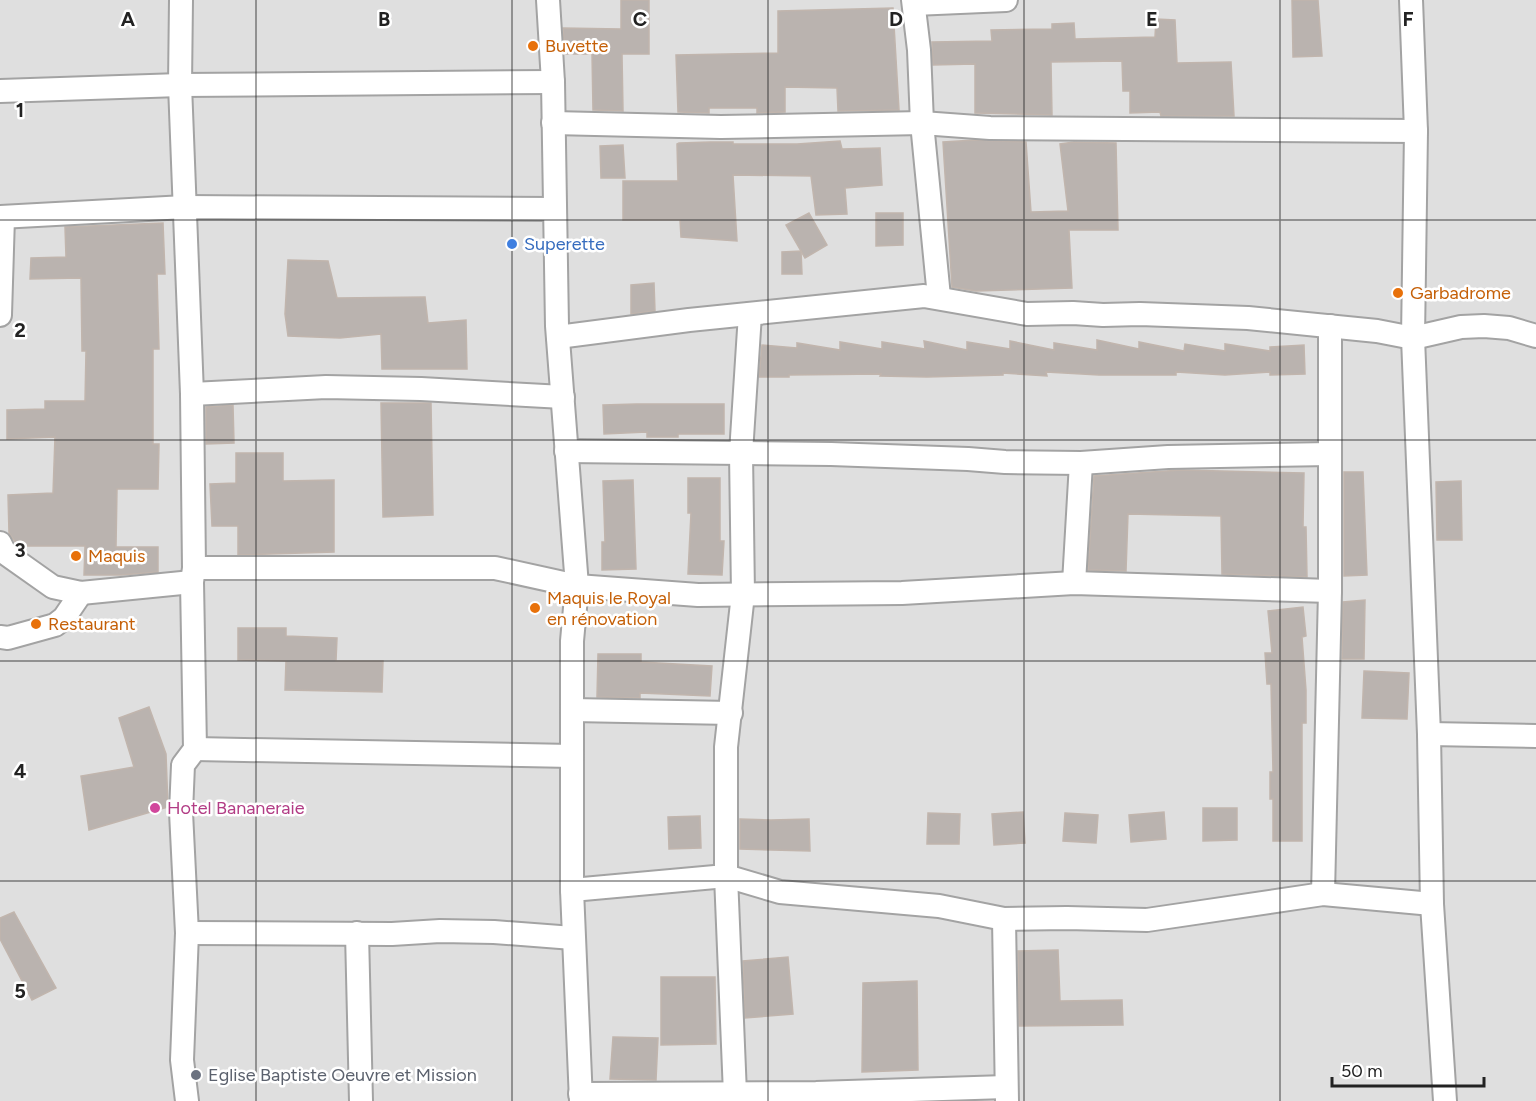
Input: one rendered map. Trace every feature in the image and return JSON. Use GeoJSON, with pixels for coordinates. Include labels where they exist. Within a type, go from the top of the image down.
{"type":"FeatureCollection","features":[{"type":"Feature","properties":{"kind":"street"},"geometry":{"type":"LineString","coordinates":[[181,0],[180,85],[192,394],[195,749],[183,765],[181,812],[187,933],[182,1060],[187,1101]]}},
{"type":"Feature","properties":{"kind":"street"},"geometry":{"type":"LineString","coordinates":[[548,0],[553,82],[558,336],[576,586],[572,641],[572,890],[580,1098],[735,1094],[848,1097],[1006,1094],[1004,919]]}},
{"type":"Feature","properties":{"kind":"street"},"geometry":{"type":"LineString","coordinates":[[939,297],[913,2],[1006,0]]}},
{"type":"Feature","properties":{"kind":"street"},"geometry":{"type":"LineString","coordinates":[[1411,0],[1416,132],[1413,338],[1432,904],[1445,1101]]}},
{"type":"Feature","properties":{"kind":"street"},"geometry":{"type":"LineString","coordinates":[[0,91],[180,85],[553,82]]}},
{"type":"Feature","properties":{"kind":"street"},"geometry":{"type":"LineString","coordinates":[[553,123],[721,127],[922,123],[990,128],[1416,132]]}},
{"type":"Feature","properties":{"kind":"street"},"geometry":{"type":"LineString","coordinates":[[0,315],[2,217],[184,207],[554,209]]}},
{"type":"Feature","properties":{"kind":"street"},"geometry":{"type":"LineString","coordinates":[[558,336],[924,296],[1027,314],[1140,314],[1248,318],[1377,331],[1413,338],[1461,327],[1484,326],[1509,328],[1536,336]]}},
{"type":"Feature","properties":{"kind":"street"},"geometry":{"type":"LineString","coordinates":[[735,1094],[726,876],[726,747],[743,594],[741,453],[750,314]]}},
{"type":"Feature","properties":{"kind":"street"},"geometry":{"type":"LineString","coordinates":[[1323,894],[1330,591],[1330,326]]}},
{"type":"Feature","properties":{"kind":"street"},"geometry":{"type":"LineString","coordinates":[[192,394],[326,387],[421,389],[562,397]]}},
{"type":"Feature","properties":{"kind":"street"},"geometry":{"type":"LineString","coordinates":[[566,451],[831,454],[1081,463],[1168,457],[1330,454]]}},
{"type":"Feature","properties":{"kind":"street"},"geometry":{"type":"LineString","coordinates":[[1074,583],[1081,463]]}},
{"type":"Feature","properties":{"kind":"street"},"geometry":{"type":"LineString","coordinates":[[0,543],[5,553],[53,587],[81,593],[193,575],[495,568],[576,586],[698,595],[902,593],[1074,583],[1330,591]]}},
{"type":"Feature","properties":{"kind":"street"},"geometry":{"type":"LineString","coordinates":[[0,637],[8,638],[55,625],[81,593]]}},
{"type":"Feature","properties":{"kind":"street"},"geometry":{"type":"LineString","coordinates":[[572,710],[731,713]]}},
{"type":"Feature","properties":{"kind":"street"},"geometry":{"type":"LineString","coordinates":[[1428,734],[1536,736]]}},
{"type":"Feature","properties":{"kind":"street"},"geometry":{"type":"LineString","coordinates":[[195,749],[572,756]]}},
{"type":"Feature","properties":{"kind":"street"},"geometry":{"type":"LineString","coordinates":[[572,890],[726,876],[780,892],[939,906],[1004,919],[1147,920],[1323,894],[1432,904]]}},
{"type":"Feature","properties":{"kind":"street"},"geometry":{"type":"LineString","coordinates":[[187,933],[494,932],[573,938]]}},
{"type":"Feature","properties":{"kind":"street"},"geometry":{"type":"LineString","coordinates":[[357,933],[361,1101]]}},
{"type":"Feature","properties":{"kind":"shaded area"},"geometry":{"type":"Polygon","coordinates":[[[0,0],[1536,0],[1536,1101],[0,1101],[0,0]]]}},
{"type":"Feature","properties":{"kind":"building"},"geometry":{"type":"Polygon","coordinates":[[[621,0],[649,0],[649,54],[622,54],[623,111],[593,110],[592,54],[565,54],[563,28],[621,29],[621,0]]]}},
{"type":"Feature","properties":{"kind":"building"},"geometry":{"type":"Polygon","coordinates":[[[1292,0],[1318,0],[1322,56],[1293,57],[1292,0]]]}},
{"type":"Feature","properties":{"kind":"building"},"geometry":{"type":"Polygon","coordinates":[[[893,8],[899,110],[838,111],[837,88],[785,87],[785,112],[757,113],[757,108],[709,108],[709,113],[678,112],[676,55],[778,53],[778,11],[893,8]]]}},
{"type":"Feature","properties":{"kind":"building"},"geometry":{"type":"Polygon","coordinates":[[[1156,19],[1175,20],[1177,63],[1231,62],[1234,116],[1161,116],[1160,112],[1130,113],[1130,91],[1123,91],[1122,61],[1051,62],[1052,115],[975,113],[975,64],[933,65],[932,42],[992,41],[991,30],[1052,29],[1052,24],[1074,23],[1075,39],[1155,37],[1156,19]]]}},
{"type":"Feature","properties":{"kind":"building"},"geometry":{"type":"Polygon","coordinates":[[[975,140],[1026,142],[1031,212],[1068,211],[1060,144],[1116,143],[1118,230],[1069,230],[1072,288],[976,291],[952,287],[943,142],[975,140]]]}},
{"type":"Feature","properties":{"kind":"building"},"geometry":{"type":"Polygon","coordinates":[[[840,141],[842,149],[880,148],[882,185],[845,188],[847,214],[816,215],[811,176],[733,175],[737,241],[681,237],[680,220],[623,220],[623,181],[678,181],[677,144],[679,143],[797,144],[840,141]]]}},
{"type":"Feature","properties":{"kind":"building"},"geometry":{"type":"Polygon","coordinates":[[[623,145],[625,178],[601,178],[600,146],[623,145]]]}},
{"type":"Feature","properties":{"kind":"building"},"geometry":{"type":"Polygon","coordinates":[[[809,213],[827,245],[805,258],[786,225],[809,213]]]}},
{"type":"Feature","properties":{"kind":"building"},"geometry":{"type":"Polygon","coordinates":[[[876,213],[903,213],[903,245],[876,246],[876,213]]]}},
{"type":"Feature","properties":{"kind":"building"},"geometry":{"type":"Polygon","coordinates":[[[163,223],[165,274],[157,274],[159,349],[153,349],[153,444],[159,444],[158,489],[117,489],[116,547],[158,547],[158,572],[84,575],[85,546],[18,546],[9,533],[8,495],[53,493],[55,437],[7,439],[7,410],[45,409],[45,401],[85,401],[86,351],[82,351],[81,278],[30,279],[31,258],[66,257],[65,227],[163,223]]]}},
{"type":"Feature","properties":{"kind":"building"},"geometry":{"type":"Polygon","coordinates":[[[801,251],[802,274],[782,274],[782,252],[801,251]]]}},
{"type":"Feature","properties":{"kind":"building"},"geometry":{"type":"Polygon","coordinates":[[[288,260],[328,261],[337,298],[425,297],[428,323],[466,320],[467,369],[382,369],[381,334],[340,338],[288,336],[285,314],[288,260]]]}},
{"type":"Feature","properties":{"kind":"building"},"geometry":{"type":"Polygon","coordinates":[[[654,283],[655,311],[631,314],[631,285],[654,283]]]}},
{"type":"Feature","properties":{"kind":"building"},"geometry":{"type":"Polygon","coordinates":[[[1097,340],[1139,349],[1139,342],[1184,351],[1185,344],[1225,351],[1225,344],[1270,351],[1270,347],[1304,345],[1305,374],[1270,375],[1270,372],[1225,375],[1176,372],[1176,375],[1099,375],[1046,372],[1047,376],[1003,373],[1003,375],[927,377],[880,376],[881,374],[759,377],[762,345],[797,348],[797,343],[840,350],[840,342],[882,349],[882,342],[925,349],[924,341],[967,350],[967,342],[1010,349],[1010,341],[1054,350],[1054,343],[1097,350],[1097,340]]]}},
{"type":"Feature","properties":{"kind":"building"},"geometry":{"type":"Polygon","coordinates":[[[381,403],[431,403],[433,515],[383,517],[381,403]]]}},
{"type":"Feature","properties":{"kind":"building"},"geometry":{"type":"Polygon","coordinates":[[[724,404],[724,434],[647,437],[647,432],[604,434],[603,405],[724,404]]]}},
{"type":"Feature","properties":{"kind":"building"},"geometry":{"type":"Polygon","coordinates":[[[233,405],[234,443],[206,444],[206,407],[233,405]]]}},
{"type":"Feature","properties":{"kind":"building"},"geometry":{"type":"Polygon","coordinates":[[[236,453],[283,453],[283,481],[334,480],[334,552],[238,555],[238,526],[212,526],[210,484],[236,483],[236,453]]]}},
{"type":"Feature","properties":{"kind":"building"},"geometry":{"type":"Polygon","coordinates":[[[1181,470],[1304,473],[1303,527],[1306,527],[1307,577],[1222,574],[1221,516],[1128,514],[1126,571],[1088,570],[1094,476],[1181,470]]]}},
{"type":"Feature","properties":{"kind":"building"},"geometry":{"type":"Polygon","coordinates":[[[1344,472],[1363,472],[1367,575],[1344,576],[1344,472]]]}},
{"type":"Feature","properties":{"kind":"building"},"geometry":{"type":"Polygon","coordinates":[[[688,478],[720,478],[720,541],[724,541],[722,575],[688,574],[691,513],[688,513],[688,478]]]}},
{"type":"Feature","properties":{"kind":"building"},"geometry":{"type":"Polygon","coordinates":[[[633,480],[636,569],[602,570],[602,542],[605,542],[603,481],[633,480]]]}},
{"type":"Feature","properties":{"kind":"building"},"geometry":{"type":"Polygon","coordinates":[[[1461,481],[1462,540],[1437,540],[1436,482],[1461,481]]]}},
{"type":"Feature","properties":{"kind":"building"},"geometry":{"type":"Polygon","coordinates":[[[1365,600],[1364,659],[1342,659],[1343,602],[1365,600]]]}},
{"type":"Feature","properties":{"kind":"building"},"geometry":{"type":"Polygon","coordinates":[[[1303,607],[1306,636],[1302,637],[1306,723],[1302,723],[1302,841],[1273,841],[1273,799],[1270,799],[1270,772],[1273,772],[1271,684],[1267,684],[1265,653],[1272,653],[1268,611],[1303,607]]]}},
{"type":"Feature","properties":{"kind":"building"},"geometry":{"type":"Polygon","coordinates":[[[238,628],[286,628],[286,636],[337,638],[336,661],[383,661],[382,692],[285,690],[286,661],[238,660],[238,628]]]}},
{"type":"Feature","properties":{"kind":"building"},"geometry":{"type":"Polygon","coordinates":[[[598,654],[641,654],[641,662],[712,666],[710,696],[640,693],[640,698],[597,697],[598,654]]]}},
{"type":"Feature","properties":{"kind":"building"},"geometry":{"type":"Polygon","coordinates":[[[1364,671],[1409,673],[1407,719],[1362,718],[1364,671]]]}},
{"type":"Feature","properties":{"kind":"building"},"geometry":{"type":"Polygon","coordinates":[[[149,707],[166,754],[168,807],[89,830],[81,776],[134,767],[119,718],[149,707]]]}},
{"type":"Feature","properties":{"kind":"building"},"geometry":{"type":"Polygon","coordinates":[[[1203,808],[1237,808],[1237,840],[1203,841],[1203,808]]]}},
{"type":"Feature","properties":{"kind":"building"},"geometry":{"type":"Polygon","coordinates":[[[1023,812],[1025,843],[994,845],[992,814],[1023,812]]]}},
{"type":"Feature","properties":{"kind":"building"},"geometry":{"type":"Polygon","coordinates":[[[1164,812],[1166,839],[1131,842],[1129,815],[1164,812]]]}},
{"type":"Feature","properties":{"kind":"building"},"geometry":{"type":"Polygon","coordinates":[[[928,813],[960,814],[959,844],[927,844],[928,813]]]}},
{"type":"Feature","properties":{"kind":"building"},"geometry":{"type":"Polygon","coordinates":[[[1065,813],[1098,815],[1096,843],[1063,841],[1065,813]]]}},
{"type":"Feature","properties":{"kind":"building"},"geometry":{"type":"Polygon","coordinates":[[[700,816],[701,848],[669,849],[668,817],[700,816]]]}},
{"type":"Feature","properties":{"kind":"building"},"geometry":{"type":"Polygon","coordinates":[[[740,819],[809,819],[810,851],[740,849],[740,819]]]}},
{"type":"Feature","properties":{"kind":"building"},"geometry":{"type":"Polygon","coordinates":[[[14,912],[56,988],[32,1000],[0,939],[0,918],[14,912]]]}},
{"type":"Feature","properties":{"kind":"building"},"geometry":{"type":"Polygon","coordinates":[[[1058,950],[1060,1001],[1122,1000],[1123,1025],[1019,1026],[1018,951],[1058,950]]]}},
{"type":"Feature","properties":{"kind":"building"},"geometry":{"type":"Polygon","coordinates":[[[788,957],[793,1014],[745,1018],[743,961],[788,957]]]}},
{"type":"Feature","properties":{"kind":"building"},"geometry":{"type":"Polygon","coordinates":[[[661,977],[715,977],[716,1044],[661,1045],[661,977]]]}},
{"type":"Feature","properties":{"kind":"building"},"geometry":{"type":"Polygon","coordinates":[[[917,981],[918,1070],[862,1072],[863,983],[917,981]]]}},
{"type":"Feature","properties":{"kind":"building"},"geometry":{"type":"Polygon","coordinates":[[[613,1037],[658,1038],[656,1080],[610,1079],[613,1037]]]}},
{"type":"Feature","properties":{"kind":"place","name":"Buvette"},"geometry":{"type":"Point","coordinates":[533,46]}},
{"type":"Feature","properties":{"kind":"place","name":"Superette"},"geometry":{"type":"Point","coordinates":[512,244]}},
{"type":"Feature","properties":{"kind":"place","name":"Garbadrome"},"geometry":{"type":"Point","coordinates":[1398,293]}},
{"type":"Feature","properties":{"kind":"place","name":"Maquis"},"geometry":{"type":"Point","coordinates":[76,556]}},
{"type":"Feature","properties":{"kind":"place","name":"Maquis le Royal en rénovation"},"geometry":{"type":"Point","coordinates":[535,608]}},
{"type":"Feature","properties":{"kind":"place","name":"Restaurant"},"geometry":{"type":"Point","coordinates":[36,624]}},
{"type":"Feature","properties":{"kind":"place","name":"Hotel Bananeraie"},"geometry":{"type":"Point","coordinates":[155,808]}},
{"type":"Feature","properties":{"kind":"place","name":"Eglise Baptiste Oeuvre et Mission"},"geometry":{"type":"Point","coordinates":[196,1075]}}]}
